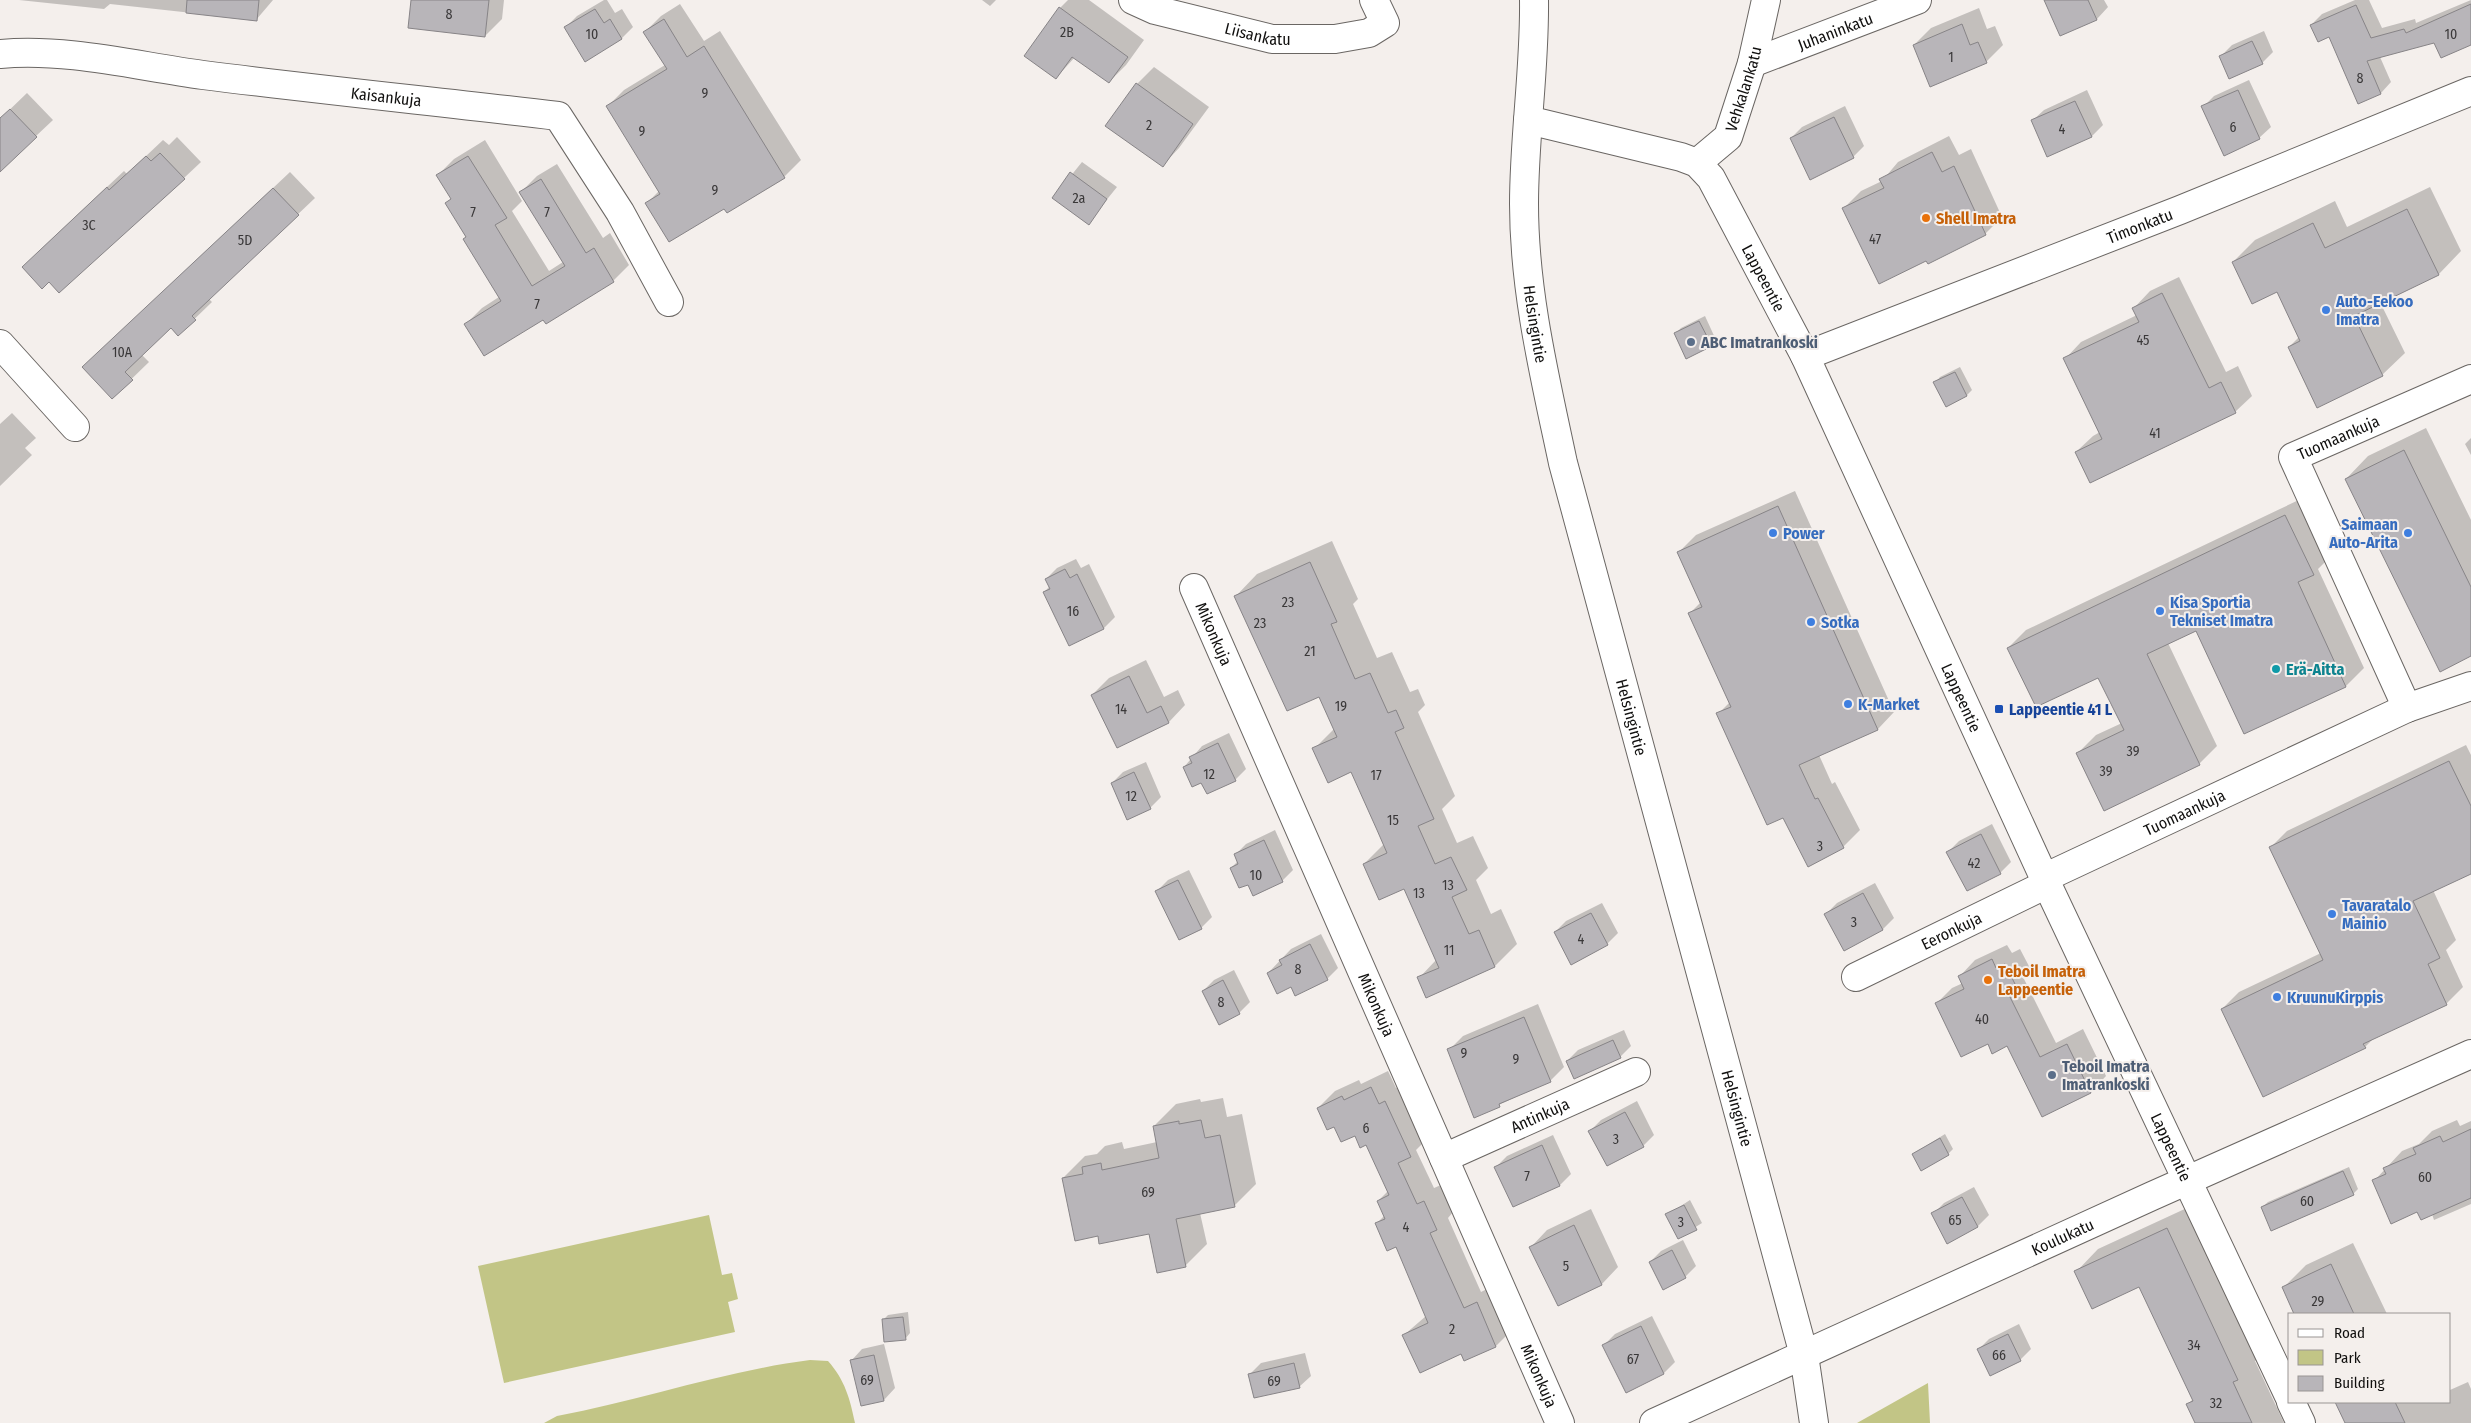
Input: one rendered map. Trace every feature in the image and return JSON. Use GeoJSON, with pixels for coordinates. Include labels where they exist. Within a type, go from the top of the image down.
{"type":"FeatureCollection","features":[{"type":"Feature","properties":{"kind":"street","name":"Liisankatu"},"geometry":{"type":"LineString","coordinates":[[1133,0],[1155,10],[1272,39],[1335,39],[1369,33],[1380,12]]}},
{"type":"Feature","properties":{"kind":"street","name":"Helsingintie"},"geometry":{"type":"LineString","coordinates":[[1534,0],[1524,205],[1527,271],[1539,352],[1563,463],[1804,1356],[1814,1423]]}},
{"type":"Feature","properties":{"kind":"street","name":"Vehkalankatu"},"geometry":{"type":"LineString","coordinates":[[1697,163],[1728,136],[1752,63],[1766,0]]}},
{"type":"Feature","properties":{"kind":"street","name":"Juhaninkatu"},"geometry":{"type":"LineString","coordinates":[[1752,63],[1917,0]]}},
{"type":"Feature","properties":{"kind":"street","name":"Kaisankuja"},"geometry":{"type":"LineString","coordinates":[[0,54],[25,52],[84,57],[203,75],[558,116],[620,212],[669,302]]}},
{"type":"Feature","properties":{"kind":"street","name":"Timonkatu"},"geometry":{"type":"LineString","coordinates":[[1805,356],[2180,210],[2471,91]]}},
{"type":"Feature","properties":{"kind":"street"},"geometry":{"type":"LineString","coordinates":[[1528,120],[1681,157],[1697,163]]}},
{"type":"Feature","properties":{"kind":"street","name":"Lappeentie"},"geometry":{"type":"LineString","coordinates":[[1697,163],[1711,178],[1805,356],[2045,881],[2288,1394]]}},
{"type":"Feature","properties":{"kind":"street"},"geometry":{"type":"LineString","coordinates":[[0,344],[76,427]]}},
{"type":"Feature","properties":{"kind":"street","name":"Tuomaankuja"},"geometry":{"type":"LineString","coordinates":[[2407,708],[2293,457],[2471,379]]}},
{"type":"Feature","properties":{"kind":"street","name":"Mikonkuja"},"geometry":{"type":"LineString","coordinates":[[1194,588],[1560,1423]]}},
{"type":"Feature","properties":{"kind":"street","name":"Tuomaankuja"},"geometry":{"type":"LineString","coordinates":[[2045,881],[2407,708],[2471,686]]}},
{"type":"Feature","properties":{"kind":"street","name":"Eeronkuja"},"geometry":{"type":"LineString","coordinates":[[1856,977],[2045,881]]}},
{"type":"Feature","properties":{"kind":"street","name":"Koulukatu"},"geometry":{"type":"LineString","coordinates":[[1654,1423],[2471,1054]]}},
{"type":"Feature","properties":{"kind":"street","name":"Antinkuja"},"geometry":{"type":"LineString","coordinates":[[1444,1158],[1636,1072]]}},
{"type":"Feature","properties":{"kind":"street","name":"Lappeentie"},"geometry":{"type":"LineString","coordinates":[[2292,1403],[2302,1423]]}},
{"type":"Feature","properties":{"kind":"green space"},"geometry":{"type":"Polygon","coordinates":[[[709,1215],[722,1275],[732,1273],[738,1299],[728,1302],[735,1332],[504,1383],[478,1266],[709,1215]]]}},
{"type":"Feature","properties":{"kind":"green space"},"geometry":{"type":"Polygon","coordinates":[[[810,1360],[828,1361],[839,1375],[846,1390],[855,1423],[544,1423],[557,1416],[715,1378],[810,1360]]]}},
{"type":"Feature","properties":{"kind":"green space"},"geometry":{"type":"Polygon","coordinates":[[[1928,1383],[1930,1423],[1857,1423],[1928,1383]]]}},
{"type":"Feature","properties":{"kind":"building"},"geometry":{"type":"Polygon","coordinates":[[[187,0],[259,0],[257,21],[186,13],[187,0]]]}},
{"type":"Feature","properties":{"kind":"building"},"geometry":{"type":"Polygon","coordinates":[[[411,0],[489,0],[485,37],[408,28],[411,0]]]}},
{"type":"Feature","properties":{"kind":"building"},"geometry":{"type":"Polygon","coordinates":[[[2044,0],[2088,0],[2097,20],[2060,36],[2044,0]]]}},
{"type":"Feature","properties":{"kind":"building"},"geometry":{"type":"Polygon","coordinates":[[[2471,4],[2471,45],[2441,58],[2434,43],[2367,61],[2381,94],[2358,104],[2329,37],[2318,42],[2310,25],[2356,5],[2371,38],[2404,29],[2406,33],[2471,4]]]}},
{"type":"Feature","properties":{"kind":"building"},"geometry":{"type":"Polygon","coordinates":[[[1059,7],[1128,57],[1109,83],[1072,57],[1056,79],[1024,56],[1059,7]]]}},
{"type":"Feature","properties":{"kind":"building"},"geometry":{"type":"Polygon","coordinates":[[[595,9],[604,23],[610,19],[622,39],[585,62],[564,27],[595,9]]]}},
{"type":"Feature","properties":{"kind":"building"},"geometry":{"type":"Polygon","coordinates":[[[664,19],[687,57],[704,46],[785,178],[727,213],[724,209],[669,242],[645,203],[660,194],[606,106],[667,69],[643,32],[664,19]]]}},
{"type":"Feature","properties":{"kind":"building"},"geometry":{"type":"Polygon","coordinates":[[[1962,24],[1970,45],[1978,42],[1987,63],[1930,87],[1913,45],[1962,24]]]}},
{"type":"Feature","properties":{"kind":"building"},"geometry":{"type":"Polygon","coordinates":[[[2252,41],[2263,64],[2229,79],[2219,56],[2252,41]]]}},
{"type":"Feature","properties":{"kind":"building"},"geometry":{"type":"Polygon","coordinates":[[[1136,83],[1193,124],[1163,167],[1105,126],[1136,83]]]}},
{"type":"Feature","properties":{"kind":"building"},"geometry":{"type":"Polygon","coordinates":[[[2238,90],[2260,139],[2224,156],[2201,106],[2238,90]]]}},
{"type":"Feature","properties":{"kind":"building"},"geometry":{"type":"Polygon","coordinates":[[[2075,101],[2092,137],[2047,157],[2031,120],[2075,101]]]}},
{"type":"Feature","properties":{"kind":"building"},"geometry":{"type":"Polygon","coordinates":[[[10,109],[37,137],[0,172],[0,118],[10,109]]]}},
{"type":"Feature","properties":{"kind":"building"},"geometry":{"type":"Polygon","coordinates":[[[1834,117],[1854,158],[1810,180],[1790,138],[1834,117]]]}},
{"type":"Feature","properties":{"kind":"building"},"geometry":{"type":"Polygon","coordinates":[[[1932,152],[1942,172],[1954,166],[1986,235],[1928,264],[1926,261],[1879,284],[1842,208],[1884,188],[1879,179],[1932,152]]]}},
{"type":"Feature","properties":{"kind":"building"},"geometry":{"type":"Polygon","coordinates":[[[160,153],[185,179],[59,293],[49,282],[42,289],[22,267],[107,187],[109,190],[146,156],[151,161],[160,153]]]}},
{"type":"Feature","properties":{"kind":"building"},"geometry":{"type":"Polygon","coordinates":[[[468,156],[507,218],[495,225],[532,286],[565,266],[519,192],[541,179],[586,253],[594,248],[614,282],[546,324],[543,320],[484,356],[464,324],[501,301],[463,239],[466,237],[445,203],[451,199],[436,175],[468,156]]]}},
{"type":"Feature","properties":{"kind":"building"},"geometry":{"type":"Polygon","coordinates":[[[1070,172],[1107,199],[1089,225],[1052,198],[1070,172]]]}},
{"type":"Feature","properties":{"kind":"building"},"geometry":{"type":"Polygon","coordinates":[[[273,188],[299,215],[192,316],[196,320],[178,336],[171,328],[125,372],[133,380],[112,399],[82,367],[273,188]]]}},
{"type":"Feature","properties":{"kind":"building","name":"Auto-Eekoo Imatra"},"geometry":{"type":"Polygon","coordinates":[[[2407,209],[2439,275],[2354,316],[2383,376],[2317,408],[2288,347],[2300,341],[2277,292],[2252,304],[2232,262],[2313,223],[2325,248],[2407,209]]]}},
{"type":"Feature","properties":{"kind":"building"},"geometry":{"type":"Polygon","coordinates":[[[2162,293],[2209,388],[2221,382],[2236,413],[2090,483],[2075,452],[2102,439],[2063,358],[2139,322],[2132,308],[2162,293]]]}},
{"type":"Feature","properties":{"kind":"building"},"geometry":{"type":"Polygon","coordinates":[[[1699,321],[1712,346],[1686,359],[1674,333],[1699,321]]]}},
{"type":"Feature","properties":{"kind":"building"},"geometry":{"type":"Polygon","coordinates":[[[1955,372],[1967,396],[1946,407],[1933,382],[1955,372]]]}},
{"type":"Feature","properties":{"kind":"building","name":"Saimaan Auto-Arita"},"geometry":{"type":"Polygon","coordinates":[[[2404,450],[2471,587],[2471,656],[2440,672],[2345,479],[2404,450]]]}},
{"type":"Feature","properties":{"kind":"building"},"geometry":{"type":"Polygon","coordinates":[[[1778,506],[1878,730],[1799,765],[1815,799],[1818,798],[1844,848],[1808,867],[1783,818],[1767,825],[1716,713],[1731,707],[1688,613],[1702,607],[1677,552],[1778,506]]]}},
{"type":"Feature","properties":{"kind":"building"},"geometry":{"type":"Polygon","coordinates":[[[2285,515],[2314,575],[2298,582],[2346,687],[2244,734],[2196,631],[2147,654],[2200,765],[2104,811],[2076,753],[2124,730],[2098,678],[2036,707],[2007,648],[2285,515]]]}},
{"type":"Feature","properties":{"kind":"building"},"geometry":{"type":"Polygon","coordinates":[[[1310,562],[1337,622],[1331,624],[1355,679],[1370,673],[1388,713],[1396,710],[1404,728],[1395,732],[1434,819],[1418,826],[1435,864],[1451,857],[1467,890],[1452,897],[1469,934],[1479,930],[1495,967],[1426,998],[1417,977],[1439,968],[1404,889],[1379,900],[1363,864],[1387,853],[1351,772],[1328,783],[1312,748],[1337,737],[1319,697],[1287,711],[1234,596],[1310,562]]]}},
{"type":"Feature","properties":{"kind":"building"},"geometry":{"type":"Polygon","coordinates":[[[1065,569],[1070,578],[1077,574],[1104,629],[1069,646],[1043,592],[1050,589],[1045,579],[1065,569]]]}},
{"type":"Feature","properties":{"kind":"building"},"geometry":{"type":"Polygon","coordinates":[[[1129,676],[1147,713],[1161,706],[1169,723],[1117,748],[1091,695],[1129,676]]]}},
{"type":"Feature","properties":{"kind":"building"},"geometry":{"type":"Polygon","coordinates":[[[1218,743],[1236,781],[1207,794],[1201,783],[1192,787],[1183,767],[1192,763],[1189,757],[1218,743]]]}},
{"type":"Feature","properties":{"kind":"building"},"geometry":{"type":"Polygon","coordinates":[[[2449,761],[2471,806],[2471,874],[2413,901],[2440,958],[2428,964],[2447,1005],[2363,1044],[2366,1048],[2263,1097],[2221,1009],[2323,960],[2269,847],[2449,761]]]}},
{"type":"Feature","properties":{"kind":"building"},"geometry":{"type":"Polygon","coordinates":[[[1134,772],[1151,809],[1127,820],[1111,783],[1134,772]]]}},
{"type":"Feature","properties":{"kind":"building"},"geometry":{"type":"Polygon","coordinates":[[[1981,834],[2001,874],[1967,891],[1946,852],[1981,834]]]}},
{"type":"Feature","properties":{"kind":"building"},"geometry":{"type":"Polygon","coordinates":[[[1264,840],[1283,882],[1253,896],[1248,885],[1239,888],[1230,868],[1238,864],[1234,854],[1264,840]]]}},
{"type":"Feature","properties":{"kind":"building"},"geometry":{"type":"Polygon","coordinates":[[[1178,880],[1202,929],[1179,940],[1155,891],[1178,880]]]}},
{"type":"Feature","properties":{"kind":"building"},"geometry":{"type":"Polygon","coordinates":[[[1863,893],[1883,930],[1844,951],[1824,914],[1863,893]]]}},
{"type":"Feature","properties":{"kind":"building"},"geometry":{"type":"Polygon","coordinates":[[[1591,913],[1608,945],[1571,965],[1554,932],[1591,913]]]}},
{"type":"Feature","properties":{"kind":"building"},"geometry":{"type":"Polygon","coordinates":[[[1310,944],[1328,980],[1295,996],[1291,987],[1277,994],[1267,973],[1282,965],[1279,960],[1310,944]]]}},
{"type":"Feature","properties":{"kind":"building"},"geometry":{"type":"Polygon","coordinates":[[[1992,959],[1996,968],[2005,964],[2016,986],[2007,991],[2040,1057],[2067,1044],[2091,1093],[2042,1117],[2007,1046],[1992,1054],[1988,1044],[1961,1057],[1935,1003],[1964,989],[1958,976],[1992,959]]]}},
{"type":"Feature","properties":{"kind":"building"},"geometry":{"type":"Polygon","coordinates":[[[1223,980],[1240,1014],[1219,1025],[1202,991],[1223,980]]]}},
{"type":"Feature","properties":{"kind":"building"},"geometry":{"type":"Polygon","coordinates":[[[1524,1017],[1551,1082],[1499,1104],[1500,1107],[1474,1118],[1447,1049],[1524,1017]]]}},
{"type":"Feature","properties":{"kind":"building"},"geometry":{"type":"Polygon","coordinates":[[[1613,1040],[1621,1058],[1574,1079],[1566,1061],[1613,1040]]]}},
{"type":"Feature","properties":{"kind":"building"},"geometry":{"type":"Polygon","coordinates":[[[1371,1087],[1379,1104],[1385,1101],[1411,1157],[1398,1163],[1417,1204],[1424,1201],[1437,1230],[1430,1233],[1464,1308],[1477,1302],[1496,1347],[1464,1361],[1461,1354],[1420,1373],[1402,1335],[1428,1323],[1396,1247],[1387,1251],[1375,1223],[1385,1219],[1377,1201],[1389,1195],[1366,1145],[1360,1148],[1355,1136],[1341,1142],[1334,1127],[1327,1130],[1317,1108],[1342,1096],[1344,1100],[1371,1087]]]}},
{"type":"Feature","properties":{"kind":"building"},"geometry":{"type":"Polygon","coordinates":[[[1625,1112],[1644,1147],[1607,1166],[1588,1131],[1625,1112]]]}},
{"type":"Feature","properties":{"kind":"building"},"geometry":{"type":"Polygon","coordinates":[[[1201,1120],[1205,1138],[1220,1135],[1235,1207],[1176,1219],[1186,1267],[1157,1273],[1149,1234],[1099,1244],[1098,1236],[1075,1241],[1062,1178],[1083,1174],[1082,1167],[1101,1163],[1102,1170],[1159,1158],[1153,1126],[1179,1121],[1179,1124],[1201,1120]]]}},
{"type":"Feature","properties":{"kind":"building"},"geometry":{"type":"Polygon","coordinates":[[[2471,1129],[2471,1198],[2421,1220],[2417,1212],[2391,1224],[2372,1180],[2386,1174],[2383,1168],[2416,1154],[2413,1148],[2440,1136],[2443,1142],[2471,1129]]]}},
{"type":"Feature","properties":{"kind":"building"},"geometry":{"type":"Polygon","coordinates":[[[1940,1138],[1949,1155],[1921,1171],[1912,1154],[1940,1138]]]}},
{"type":"Feature","properties":{"kind":"building"},"geometry":{"type":"Polygon","coordinates":[[[1542,1145],[1560,1186],[1513,1207],[1494,1167],[1542,1145]]]}},
{"type":"Feature","properties":{"kind":"building"},"geometry":{"type":"Polygon","coordinates":[[[2343,1171],[2354,1195],[2271,1231],[2261,1207],[2343,1171]]]}},
{"type":"Feature","properties":{"kind":"building"},"geometry":{"type":"Polygon","coordinates":[[[1962,1197],[1978,1227],[1947,1244],[1931,1213],[1962,1197]]]}},
{"type":"Feature","properties":{"kind":"building"},"geometry":{"type":"Polygon","coordinates":[[[1684,1205],[1697,1230],[1678,1239],[1665,1214],[1684,1205]]]}},
{"type":"Feature","properties":{"kind":"building"},"geometry":{"type":"Polygon","coordinates":[[[1574,1225],[1602,1285],[1558,1306],[1529,1247],[1574,1225]]]}},
{"type":"Feature","properties":{"kind":"building"},"geometry":{"type":"Polygon","coordinates":[[[2167,1228],[2238,1380],[2233,1382],[2252,1423],[2195,1423],[2186,1404],[2193,1401],[2139,1287],[2092,1309],[2074,1271],[2167,1228]]]}},
{"type":"Feature","properties":{"kind":"building"},"geometry":{"type":"Polygon","coordinates":[[[1672,1250],[1686,1278],[1663,1290],[1649,1262],[1672,1250]]]}},
{"type":"Feature","properties":{"kind":"building"},"geometry":{"type":"Polygon","coordinates":[[[2331,1264],[2354,1313],[2294,1313],[2282,1287],[2331,1264]]]}},
{"type":"Feature","properties":{"kind":"building"},"geometry":{"type":"Polygon","coordinates":[[[903,1317],[906,1340],[884,1342],[882,1319],[903,1317]]]}},
{"type":"Feature","properties":{"kind":"building"},"geometry":{"type":"Polygon","coordinates":[[[1641,1326],[1664,1374],[1626,1393],[1602,1345],[1641,1326]]]}},
{"type":"Feature","properties":{"kind":"building"},"geometry":{"type":"Polygon","coordinates":[[[2008,1334],[2021,1361],[1990,1376],[1977,1349],[2008,1334]]]}},
{"type":"Feature","properties":{"kind":"building"},"geometry":{"type":"Polygon","coordinates":[[[874,1355],[884,1401],[861,1406],[850,1360],[874,1355]]]}},
{"type":"Feature","properties":{"kind":"building"},"geometry":{"type":"Polygon","coordinates":[[[1294,1363],[1300,1388],[1254,1398],[1248,1374],[1294,1363]]]}},
{"type":"Feature","properties":{"kind":"building"},"geometry":{"type":"Polygon","coordinates":[[[2335,1403],[2395,1403],[2405,1423],[2345,1423],[2335,1403]]]}},
{"type":"Feature","properties":{"kind":"place","name":"Shell Imatra"},"geometry":{"type":"Point","coordinates":[1926,218]}},
{"type":"Feature","properties":{"kind":"place","name":"Auto-Eekoo Imatra"},"geometry":{"type":"Point","coordinates":[2326,310]}},
{"type":"Feature","properties":{"kind":"place","name":"ABC Imatrankoski"},"geometry":{"type":"Point","coordinates":[1691,342]}},
{"type":"Feature","properties":{"kind":"place","name":"Power"},"geometry":{"type":"Point","coordinates":[1773,533]}},
{"type":"Feature","properties":{"kind":"place","name":"Saimaan Auto-Arita"},"geometry":{"type":"Point","coordinates":[2408,533]}},
{"type":"Feature","properties":{"kind":"place","name":"Kisa Sportia Tekniset Imatra"},"geometry":{"type":"Point","coordinates":[2160,611]}},
{"type":"Feature","properties":{"kind":"place","name":"Sotka"},"geometry":{"type":"Point","coordinates":[1811,622]}},
{"type":"Feature","properties":{"kind":"place","name":"Erä-Aitta"},"geometry":{"type":"Point","coordinates":[2276,669]}},
{"type":"Feature","properties":{"kind":"place","name":"K-Market"},"geometry":{"type":"Point","coordinates":[1848,704]}},
{"type":"Feature","properties":{"kind":"place","name":"Lappeentie 41 L"},"geometry":{"type":"Point","coordinates":[1999,709]}},
{"type":"Feature","properties":{"kind":"place","name":"Tavaratalo Mainio"},"geometry":{"type":"Point","coordinates":[2332,914]}},
{"type":"Feature","properties":{"kind":"place","name":"Teboil Imatra Lappeentie"},"geometry":{"type":"Point","coordinates":[1988,980]}},
{"type":"Feature","properties":{"kind":"place","name":"KruunuKirppis"},"geometry":{"type":"Point","coordinates":[2277,997]}},
{"type":"Feature","properties":{"kind":"place","name":"Teboil Imatra Imatrankoski"},"geometry":{"type":"Point","coordinates":[2052,1075]}}]}
